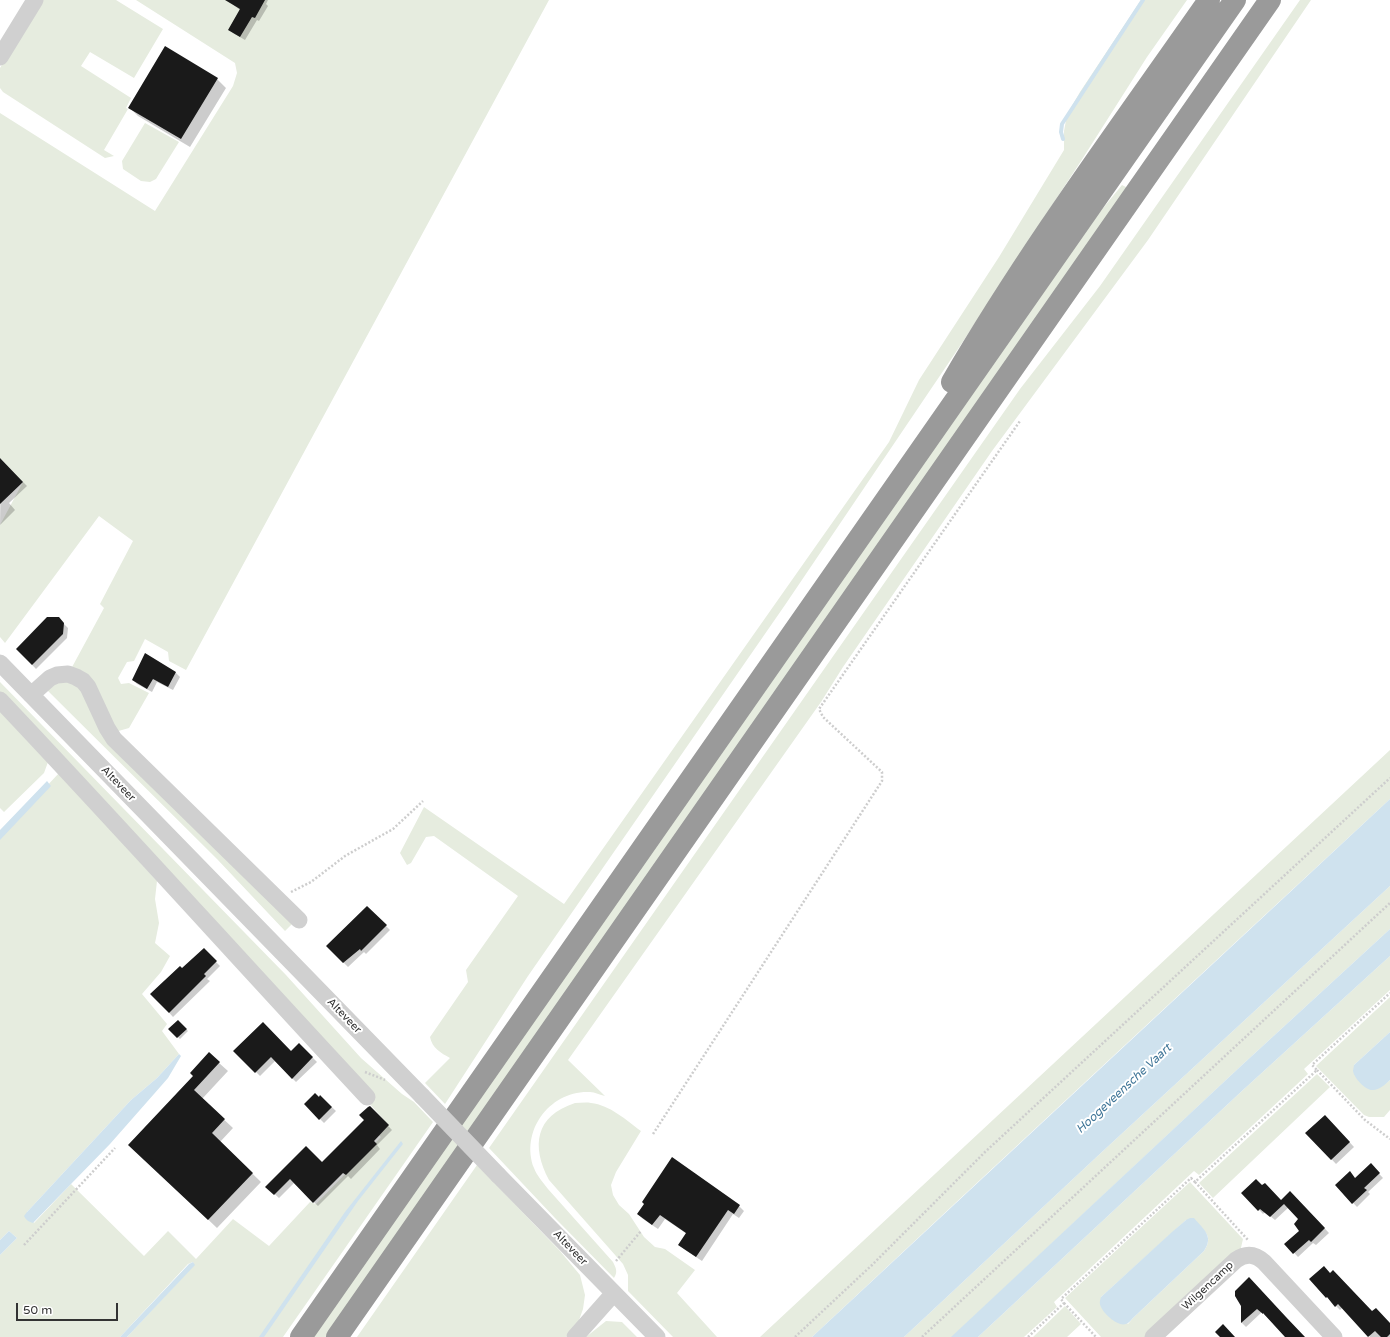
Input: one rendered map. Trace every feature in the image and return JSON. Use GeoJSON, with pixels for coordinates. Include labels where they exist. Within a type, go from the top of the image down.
{"type":"FeatureCollection","features":[{"type":"Feature","properties":{"kind":"highway"},"geometry":{"type":"LineString","coordinates":[[871,520],[982,330],[1090,170],[1209,0]]}},
{"type":"Feature","properties":{"kind":"highway"},"geometry":{"type":"LineString","coordinates":[[301,1337],[1234,0]]}},
{"type":"Feature","properties":{"kind":"highway"},"geometry":{"type":"LineString","coordinates":[[337,1337],[1270,0]]}},
{"type":"Feature","properties":{"kind":"street"},"geometry":{"type":"LineString","coordinates":[[0,57],[35,0]]}},
{"type":"Feature","properties":{"kind":"street","name":"Alteveer"},"geometry":{"type":"LineString","coordinates":[[0,663],[657,1337]]}},
{"type":"Feature","properties":{"kind":"street"},"geometry":{"type":"LineString","coordinates":[[31,694],[57,674],[72,675],[83,681],[88,687],[104,723],[114,738],[299,920]]}},
{"type":"Feature","properties":{"kind":"street"},"geometry":{"type":"LineString","coordinates":[[0,700],[367,1097]]}},
{"type":"Feature","properties":{"kind":"street","name":"Wilgencamp"},"geometry":{"type":"LineString","coordinates":[[1153,1337],[1236,1260],[1246,1255],[1256,1256]]}},
{"type":"Feature","properties":{"kind":"street"},"geometry":{"type":"LineString","coordinates":[[1256,1256],[1264,1262],[1334,1337]]}},
{"type":"Feature","properties":{"kind":"street"},"geometry":{"type":"LineString","coordinates":[[575,1337],[614,1293]]}},
{"type":"Feature","properties":{"kind":"path"},"geometry":{"type":"LineString","coordinates":[[653,1134],[882,781],[882,772],[823,717],[820,708],[1020,421]]}},
{"type":"Feature","properties":{"kind":"path"},"geometry":{"type":"LineString","coordinates":[[796,1337],[872,1265],[985,1152],[1390,778]]}},
{"type":"Feature","properties":{"kind":"path"},"geometry":{"type":"LineString","coordinates":[[278,899],[311,882],[345,856],[393,829],[423,800]]}},
{"type":"Feature","properties":{"kind":"path"},"geometry":{"type":"LineString","coordinates":[[922,1337],[1390,903]]}},
{"type":"Feature","properties":{"kind":"path"},"geometry":{"type":"LineString","coordinates":[[1390,993],[1312,1065],[1365,1120],[1390,1139]]}},
{"type":"Feature","properties":{"kind":"path"},"geometry":{"type":"LineString","coordinates":[[1195,1182],[1316,1070]]}},
{"type":"Feature","properties":{"kind":"path"},"geometry":{"type":"LineString","coordinates":[[24,1245],[115,1148]]}},
{"type":"Feature","properties":{"kind":"path"},"geometry":{"type":"LineString","coordinates":[[1096,1337],[1061,1299],[1191,1178],[1252,1245],[1256,1256]]}},
{"type":"Feature","properties":{"kind":"path"},"geometry":{"type":"LineString","coordinates":[[616,1261],[642,1231]]}},
{"type":"Feature","properties":{"kind":"path"},"geometry":{"type":"LineString","coordinates":[[1028,1337],[1064,1303]]}},
{"type":"Feature","properties":{"kind":"shaded area"},"geometry":{"type":"Polygon","coordinates":[[[41,0],[116,0],[163,29],[134,78],[90,52],[81,66],[131,98],[126,108],[128,109],[104,150],[114,156],[105,158],[3,92],[0,88],[0,68],[41,0]]]}},
{"type":"Feature","properties":{"kind":"shaded area"},"geometry":{"type":"Polygon","coordinates":[[[136,0],[549,0],[186,670],[169,661],[168,652],[145,639],[134,661],[127,662],[118,678],[121,684],[129,683],[149,693],[129,728],[115,732],[71,669],[104,608],[100,604],[133,541],[99,516],[5,643],[0,637],[0,525],[23,482],[0,458],[0,113],[155,211],[233,86],[237,73],[235,63],[136,0]]]}},
{"type":"Feature","properties":{"kind":"shaded area"},"geometry":{"type":"Polygon","coordinates":[[[1141,0],[1187,0],[1147,57],[960,346],[785,605],[528,976],[445,1104],[425,1083],[450,1058],[435,1047],[430,1037],[468,982],[466,970],[518,896],[434,836],[426,837],[411,863],[407,865],[400,853],[424,807],[564,904],[889,442],[919,380],[999,257],[1064,150],[1064,131],[1067,115],[1080,92],[1141,0]]]}},
{"type":"Feature","properties":{"kind":"shaded area"},"geometry":{"type":"Polygon","coordinates":[[[1300,0],[1311,0],[1148,240],[992,451],[843,667],[821,702],[568,1060],[605,1096],[592,1092],[576,1093],[562,1098],[551,1105],[542,1115],[535,1127],[531,1140],[531,1154],[534,1168],[548,1189],[613,1262],[616,1270],[614,1278],[489,1148],[1020,389],[1100,286],[1300,0]]]}},
{"type":"Feature","properties":{"kind":"shaded area"},"geometry":{"type":"Polygon","coordinates":[[[145,123],[179,142],[156,179],[150,182],[141,181],[123,169],[122,161],[145,123]]]}},
{"type":"Feature","properties":{"kind":"shaded area"},"geometry":{"type":"Polygon","coordinates":[[[1122,185],[1128,188],[326,1337],[313,1337],[1095,218],[1122,185]]]}},
{"type":"Feature","properties":{"kind":"shaded area"},"geometry":{"type":"Polygon","coordinates":[[[61,678],[78,684],[91,703],[295,921],[285,931],[217,859],[46,689],[61,678]]]}},
{"type":"Feature","properties":{"kind":"shaded area"},"geometry":{"type":"Polygon","coordinates":[[[0,682],[286,975],[361,1058],[402,1094],[414,1102],[433,1122],[283,1337],[127,1337],[194,1265],[193,1262],[188,1264],[120,1337],[0,1337],[0,1255],[17,1238],[9,1231],[0,1240],[0,836],[59,773],[157,881],[155,899],[159,923],[155,943],[170,956],[161,972],[142,994],[167,1024],[162,1031],[179,1054],[157,1078],[131,1100],[27,1212],[34,1223],[71,1184],[144,1256],[168,1231],[196,1259],[233,1219],[269,1246],[310,1202],[316,1204],[381,1137],[375,1132],[385,1121],[0,693],[0,682]]]}},
{"type":"Feature","properties":{"kind":"shaded area"},"geometry":{"type":"Polygon","coordinates":[[[0,710],[48,762],[44,773],[4,812],[0,808],[0,710]]]}},
{"type":"Feature","properties":{"kind":"shaded area"},"geometry":{"type":"Polygon","coordinates":[[[1390,750],[1390,799],[812,1337],[760,1337],[1390,750]]]}},
{"type":"Feature","properties":{"kind":"shaded area"},"geometry":{"type":"Polygon","coordinates":[[[1390,886],[1390,929],[1242,1065],[952,1337],[904,1337],[1103,1151],[1390,886]]]}},
{"type":"Feature","properties":{"kind":"shaded area"},"geometry":{"type":"Polygon","coordinates":[[[1390,956],[1390,990],[1304,1069],[1308,1074],[1199,1175],[1194,1171],[1054,1302],[1057,1307],[1024,1337],[978,1337],[1243,1090],[1390,956]]]}},
{"type":"Feature","properties":{"kind":"shaded area"},"geometry":{"type":"Polygon","coordinates":[[[1390,997],[1390,1032],[1354,1065],[1384,1085],[1390,1080],[1390,1110],[1384,1117],[1369,1117],[1364,1115],[1316,1066],[1390,997]]]}},
{"type":"Feature","properties":{"kind":"shaded area"},"geometry":{"type":"Polygon","coordinates":[[[1317,1074],[1330,1087],[1213,1198],[1199,1183],[1317,1074]]]}},
{"type":"Feature","properties":{"kind":"shaded area"},"geometry":{"type":"Polygon","coordinates":[[[575,1103],[598,1104],[618,1114],[641,1131],[616,1172],[611,1185],[613,1195],[619,1205],[629,1214],[644,1237],[655,1247],[665,1249],[695,1270],[677,1293],[717,1337],[673,1337],[628,1291],[628,1275],[623,1264],[549,1180],[543,1167],[540,1155],[540,1134],[544,1124],[552,1116],[575,1103]]]}},
{"type":"Feature","properties":{"kind":"shaded area"},"geometry":{"type":"Polygon","coordinates":[[[477,1165],[560,1251],[580,1275],[585,1295],[583,1309],[578,1323],[566,1337],[357,1337],[477,1165]]]}},
{"type":"Feature","properties":{"kind":"shaded area"},"geometry":{"type":"Polygon","coordinates":[[[1190,1182],[1243,1239],[1240,1252],[1145,1337],[1101,1337],[1065,1298],[1190,1182]],[[1186,1220],[1101,1297],[1128,1324],[1204,1251],[1208,1240],[1205,1231],[1186,1220]]]}},
{"type":"Feature","properties":{"kind":"shaded area"},"geometry":{"type":"Polygon","coordinates":[[[1065,1306],[1081,1324],[1067,1337],[1033,1337],[1065,1306]]]}},
{"type":"Feature","properties":{"kind":"shaded area"},"geometry":{"type":"Polygon","coordinates":[[[606,1321],[622,1322],[637,1337],[586,1337],[606,1321]]]}},
{"type":"Feature","properties":{"kind":"water"},"geometry":{"type":"Polygon","coordinates":[[[47,781],[51,786],[0,840],[0,830],[47,781]]]}},
{"type":"Feature","properties":{"kind":"water","name":"Hoogeveensche Vaart"},"geometry":{"type":"Polygon","coordinates":[[[1390,799],[1390,886],[904,1337],[812,1337],[1390,799]]]}},
{"type":"Feature","properties":{"kind":"water"},"geometry":{"type":"Polygon","coordinates":[[[1390,929],[1390,956],[1243,1090],[978,1337],[951,1337],[1242,1065],[1390,929]]]}},
{"type":"Feature","properties":{"kind":"water"},"geometry":{"type":"Polygon","coordinates":[[[1390,1032],[1390,1080],[1380,1088],[1370,1090],[1361,1084],[1354,1074],[1354,1065],[1390,1032]]]}},
{"type":"Feature","properties":{"kind":"water"},"geometry":{"type":"Polygon","coordinates":[[[179,1054],[181,1056],[168,1078],[110,1144],[33,1223],[27,1220],[24,1216],[27,1212],[131,1100],[157,1078],[179,1054]]]}},
{"type":"Feature","properties":{"kind":"water"},"geometry":{"type":"Polygon","coordinates":[[[401,1141],[403,1144],[358,1201],[264,1337],[259,1337],[345,1212],[401,1141]]]}},
{"type":"Feature","properties":{"kind":"water"},"geometry":{"type":"Polygon","coordinates":[[[1190,1218],[1194,1218],[1208,1237],[1207,1246],[1204,1251],[1128,1323],[1119,1324],[1115,1322],[1101,1307],[1101,1297],[1172,1232],[1190,1218]]]}},
{"type":"Feature","properties":{"kind":"water"},"geometry":{"type":"Polygon","coordinates":[[[9,1231],[17,1238],[0,1255],[0,1240],[9,1231]]]}},
{"type":"Feature","properties":{"kind":"water"},"geometry":{"type":"Polygon","coordinates":[[[193,1262],[195,1265],[127,1337],[120,1337],[189,1264],[193,1262]]]}},
{"type":"Feature","properties":{"kind":"building"},"geometry":{"type":"Polygon","coordinates":[[[225,0],[265,0],[255,18],[252,17],[240,37],[228,30],[240,9],[225,0]]]}},
{"type":"Feature","properties":{"kind":"building"},"geometry":{"type":"Polygon","coordinates":[[[165,46],[218,78],[181,139],[128,108],[165,46]]]}},
{"type":"Feature","properties":{"kind":"building"},"geometry":{"type":"Polygon","coordinates":[[[0,458],[23,482],[0,504],[0,458]]]}},
{"type":"Feature","properties":{"kind":"building"},"geometry":{"type":"Polygon","coordinates":[[[47,617],[59,617],[64,623],[63,634],[32,665],[16,649],[47,617]]]}},
{"type":"Feature","properties":{"kind":"building"},"geometry":{"type":"Polygon","coordinates":[[[145,653],[176,672],[168,687],[153,679],[147,689],[132,680],[145,653]]]}},
{"type":"Feature","properties":{"kind":"building"},"geometry":{"type":"Polygon","coordinates":[[[367,906],[387,925],[361,951],[360,949],[343,963],[326,946],[367,906]]]}},
{"type":"Feature","properties":{"kind":"building"},"geometry":{"type":"Polygon","coordinates":[[[204,948],[217,961],[204,974],[206,976],[169,1013],[150,994],[180,966],[182,968],[204,948]]]}},
{"type":"Feature","properties":{"kind":"building"},"geometry":{"type":"Polygon","coordinates":[[[178,1020],[187,1029],[177,1038],[168,1029],[178,1020]]]}},
{"type":"Feature","properties":{"kind":"building"},"geometry":{"type":"Polygon","coordinates":[[[263,1022],[291,1051],[299,1043],[313,1057],[292,1079],[271,1057],[255,1073],[233,1051],[263,1022]]]}},
{"type":"Feature","properties":{"kind":"building"},"geometry":{"type":"Polygon","coordinates":[[[209,1052],[220,1062],[194,1090],[225,1119],[212,1133],[253,1173],[208,1220],[128,1145],[193,1076],[190,1073],[209,1052]]]}},
{"type":"Feature","properties":{"kind":"building"},"geometry":{"type":"Polygon","coordinates":[[[315,1093],[319,1097],[320,1095],[332,1107],[319,1120],[304,1104],[315,1093]]]}},
{"type":"Feature","properties":{"kind":"building"},"geometry":{"type":"Polygon","coordinates":[[[370,1106],[389,1125],[374,1141],[377,1144],[346,1175],[343,1173],[313,1203],[290,1179],[274,1195],[265,1187],[306,1146],[322,1162],[364,1120],[359,1115],[370,1106]]]}},
{"type":"Feature","properties":{"kind":"building"},"geometry":{"type":"Polygon","coordinates":[[[1325,1115],[1350,1142],[1331,1160],[1305,1133],[1325,1115]]]}},
{"type":"Feature","properties":{"kind":"building"},"geometry":{"type":"Polygon","coordinates":[[[672,1157],[740,1205],[734,1214],[728,1210],[696,1257],[678,1245],[686,1233],[660,1215],[652,1225],[637,1214],[644,1204],[642,1202],[672,1157]]]}},
{"type":"Feature","properties":{"kind":"building"},"geometry":{"type":"Polygon","coordinates":[[[1371,1163],[1380,1173],[1364,1188],[1367,1190],[1352,1204],[1335,1185],[1350,1171],[1355,1178],[1371,1163]]]}},
{"type":"Feature","properties":{"kind":"building"},"geometry":{"type":"Polygon","coordinates":[[[1256,1179],[1262,1185],[1265,1183],[1281,1200],[1290,1191],[1325,1228],[1311,1242],[1309,1240],[1293,1254],[1284,1244],[1299,1231],[1294,1224],[1298,1219],[1284,1204],[1270,1217],[1260,1209],[1258,1211],[1241,1193],[1256,1179]]]}},
{"type":"Feature","properties":{"kind":"building"},"geometry":{"type":"Polygon","coordinates":[[[1324,1266],[1330,1273],[1333,1270],[1372,1311],[1376,1308],[1390,1323],[1390,1334],[1387,1337],[1381,1337],[1375,1331],[1368,1337],[1338,1304],[1335,1307],[1309,1279],[1324,1266]]]}},
{"type":"Feature","properties":{"kind":"building"},"geometry":{"type":"Polygon","coordinates":[[[1249,1277],[1305,1337],[1285,1337],[1263,1313],[1257,1309],[1241,1323],[1241,1306],[1235,1296],[1235,1291],[1249,1277]]]}},
{"type":"Feature","properties":{"kind":"building"},"geometry":{"type":"Polygon","coordinates":[[[1223,1324],[1235,1337],[1220,1337],[1215,1332],[1223,1324]]]}},
{"type":"Feature","properties":{"kind":"waterway"},"geometry":{"type":"LineString","coordinates":[[1063,139],[1061,132],[1062,124],[1143,0]]}}]}
